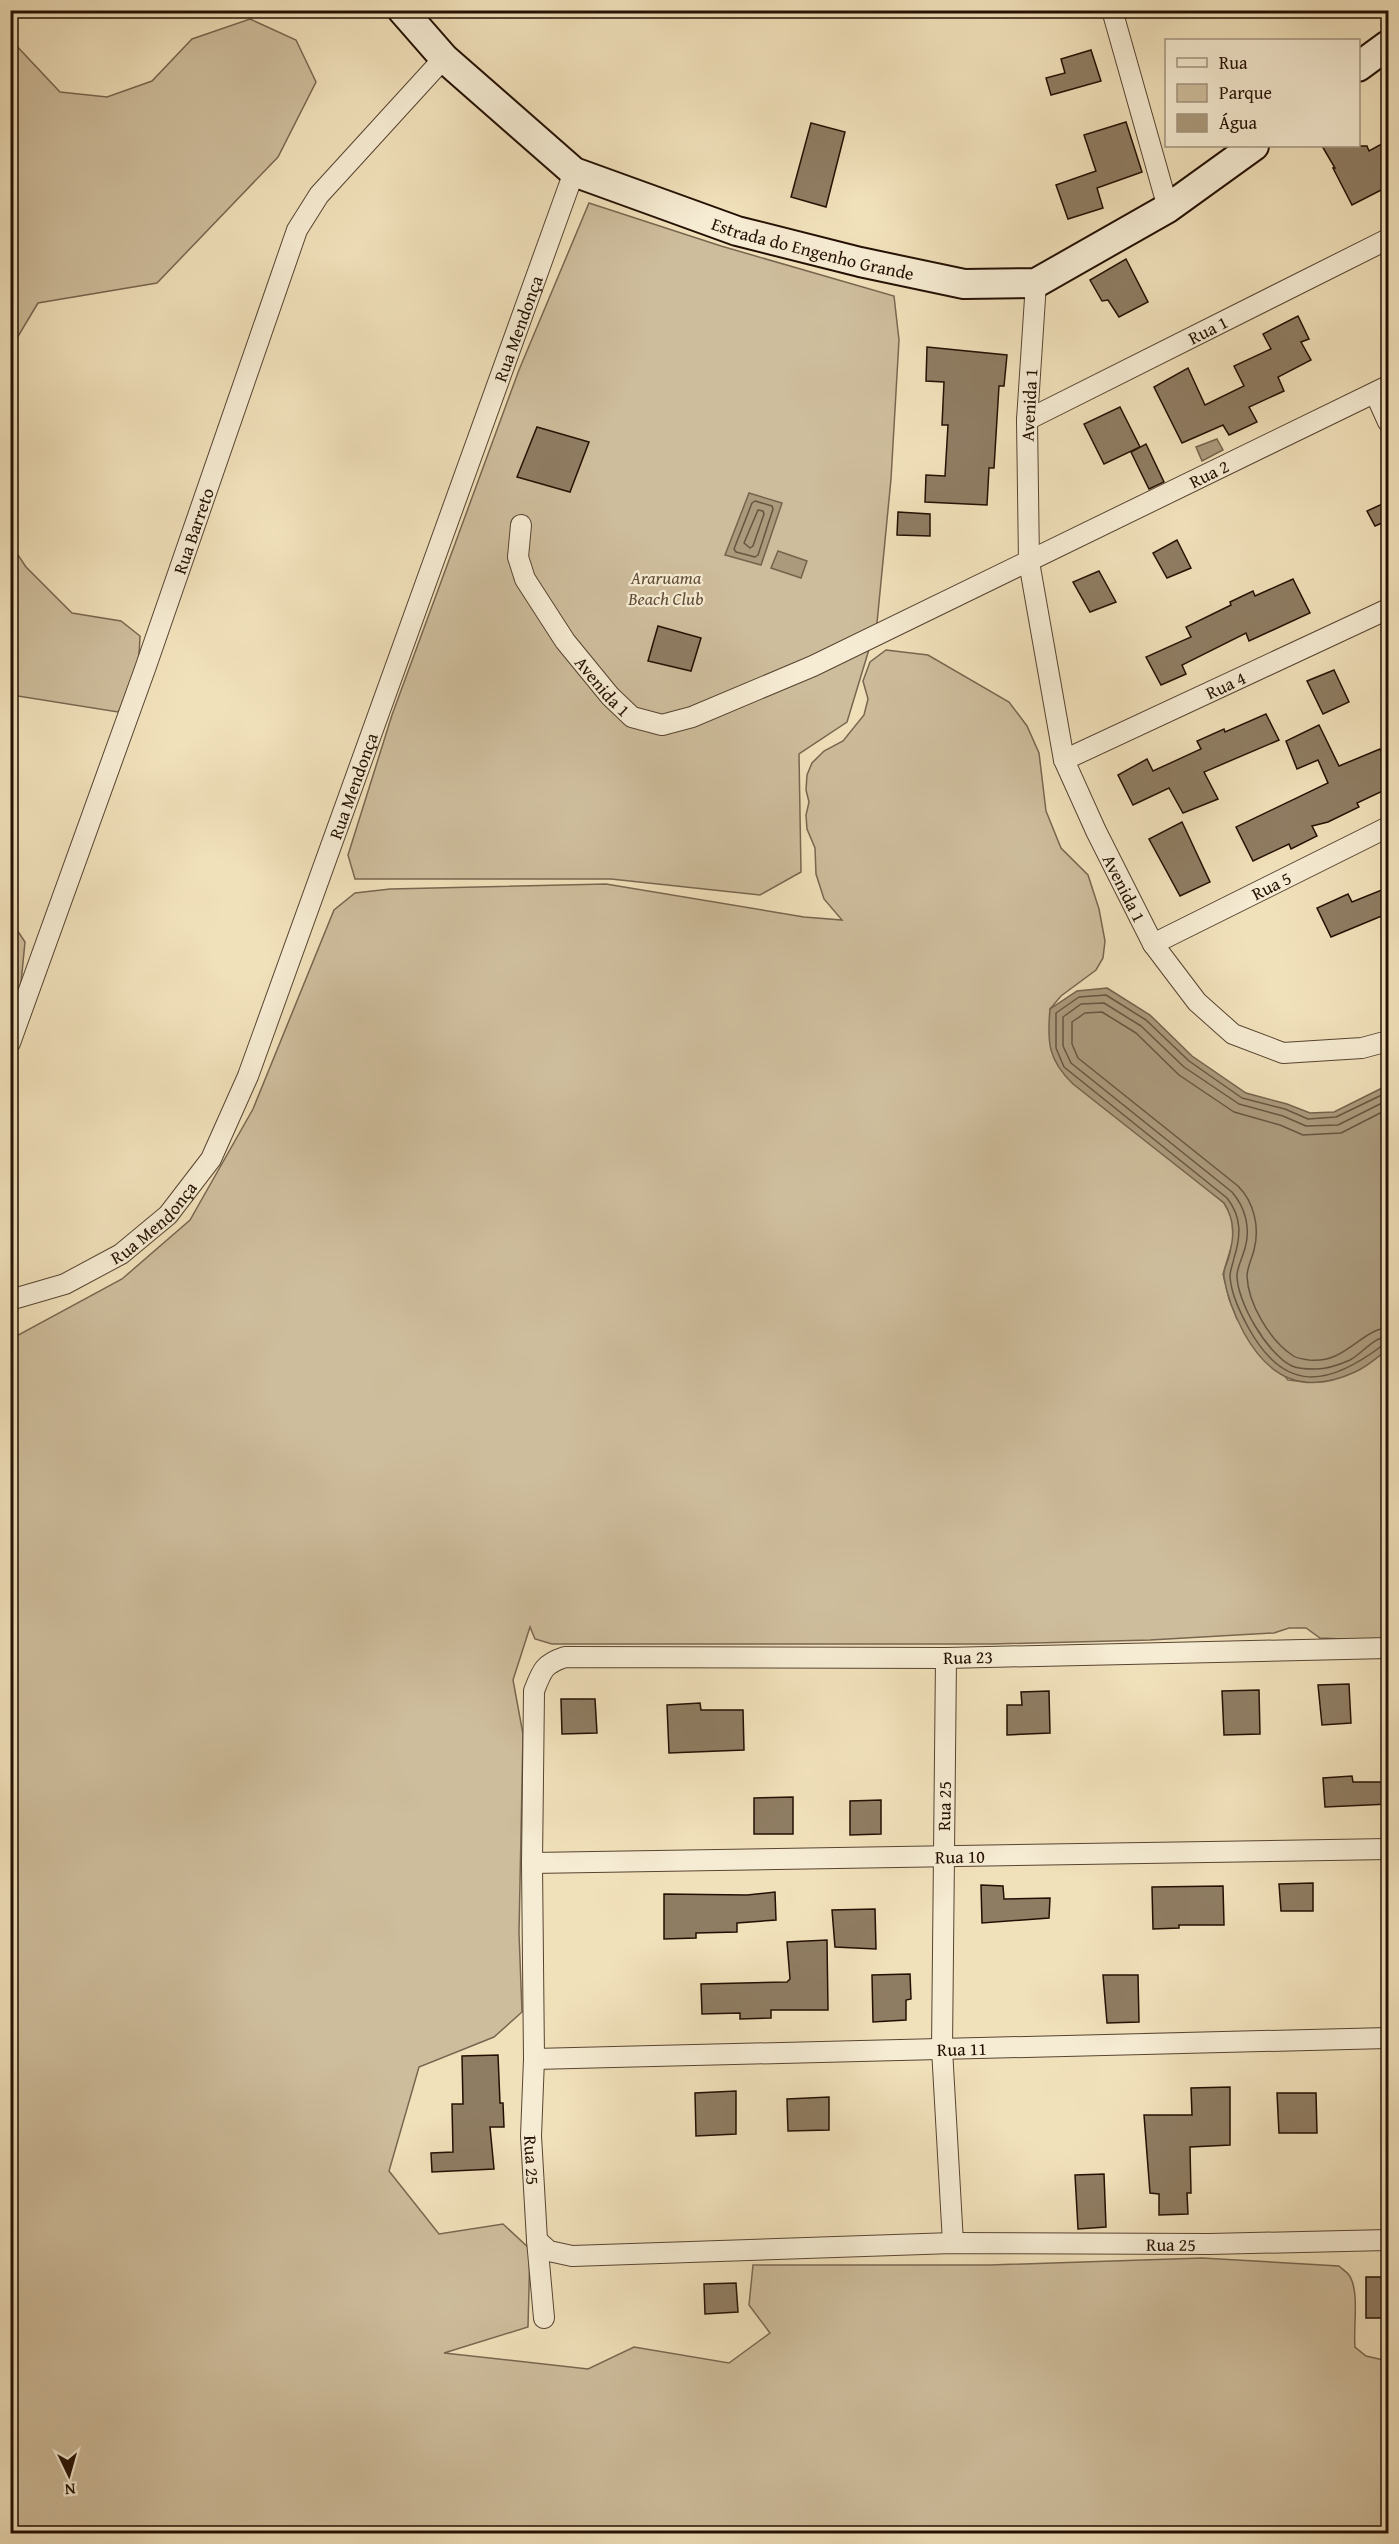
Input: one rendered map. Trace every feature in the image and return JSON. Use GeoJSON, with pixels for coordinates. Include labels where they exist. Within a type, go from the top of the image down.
{"type":"FeatureCollection","features":[{"type":"Feature","properties":{"kind":"street","name":"Estrada do Engenho Grande"},"geometry":{"type":"LineString","coordinates":[[402,10],[444,58],[574,172],[737,231],[860,262],[964,284],[1036,283],[1168,208],[1253,147]]}},
{"type":"Feature","properties":{"kind":"street"},"geometry":{"type":"LineString","coordinates":[[1112,10],[1168,208]]}},
{"type":"Feature","properties":{"kind":"street"},"geometry":{"type":"LineString","coordinates":[[1360,66],[1389,45]]}},
{"type":"Feature","properties":{"kind":"street","name":"Rua Barreto"},"geometry":{"type":"LineString","coordinates":[[10,1043],[145,669],[297,230],[319,195],[444,58]]}},
{"type":"Feature","properties":{"kind":"street","name":"Rua Mendonça"},"geometry":{"type":"LineString","coordinates":[[10,1300],[65,1284],[120,1254],[168,1215],[211,1159],[248,1076],[574,172]]}},
{"type":"Feature","properties":{"kind":"street","name":"Rua 1"},"geometry":{"type":"LineString","coordinates":[[1026,420],[1389,239]]}},
{"type":"Feature","properties":{"kind":"street","name":"Avenida 1"},"geometry":{"type":"LineString","coordinates":[[1036,283],[1026,420],[1029,562],[1064,760],[1120,882],[1153,944],[1197,1002],[1233,1034],[1283,1053],[1362,1048],[1389,1041]]}},
{"type":"Feature","properties":{"kind":"street"},"geometry":{"type":"LineString","coordinates":[[1382,390],[1389,422]]}},
{"type":"Feature","properties":{"kind":"street","name":"Rua 2"},"geometry":{"type":"LineString","coordinates":[[1029,562],[1382,390]]}},
{"type":"Feature","properties":{"kind":"street","name":"Avenida 1"},"geometry":{"type":"LineString","coordinates":[[521,525],[518,557],[525,579],[565,640],[610,696],[632,717],[662,725],[718,708],[813,666],[1029,562]]}},
{"type":"Feature","properties":{"kind":"street","name":"Rua 4"},"geometry":{"type":"LineString","coordinates":[[1064,760],[1389,609]]}},
{"type":"Feature","properties":{"kind":"street","name":"Rua 5"},"geometry":{"type":"LineString","coordinates":[[1153,944],[1389,827]]}},
{"type":"Feature","properties":{"kind":"street","name":"Rua 23"},"geometry":{"type":"LineString","coordinates":[[549,1662],[565,1657],[946,1658],[1389,1648]]}},
{"type":"Feature","properties":{"kind":"street","name":"Rua 25"},"geometry":{"type":"LineString","coordinates":[[946,1658],[942,2049],[953,2243]]}},
{"type":"Feature","properties":{"kind":"street","name":"Rua 25"},"geometry":{"type":"LineString","coordinates":[[549,1662],[534,1691],[532,1863],[534,2059],[531,2136],[537,2240],[549,2251],[572,2256],[953,2243],[1209,2244],[1389,2240]]}},
{"type":"Feature","properties":{"kind":"street","name":"Rua 10"},"geometry":{"type":"LineString","coordinates":[[532,1863],[1389,1849]]}},
{"type":"Feature","properties":{"kind":"street","name":"Rua 11"},"geometry":{"type":"LineString","coordinates":[[534,2059],[1389,2038]]}},
{"type":"Feature","properties":{"kind":"street"},"geometry":{"type":"LineString","coordinates":[[537,2240],[544,2318]]}},
{"type":"Feature","properties":{"kind":"green space"},"geometry":{"type":"Polygon","coordinates":[[[250,19],[296,40],[316,82],[278,157],[157,283],[38,303],[11,348],[11,40],[60,92],[107,97],[152,81],[192,39],[250,19]]]}},
{"type":"Feature","properties":{"kind":"green space","name":"Araruama Beach Club"},"geometry":{"type":"Polygon","coordinates":[[[589,203],[721,246],[894,296],[899,340],[891,479],[877,623],[847,722],[799,754],[801,872],[760,895],[611,879],[355,879],[348,855],[392,715],[519,370],[589,203]]]}},
{"type":"Feature","properties":{"kind":"green space"},"geometry":{"type":"Polygon","coordinates":[[[10,543],[26,567],[72,613],[121,621],[140,636],[135,676],[129,693],[118,712],[18,696],[11,702],[10,543]]]}},
{"type":"Feature","properties":{"kind":"green space"},"geometry":{"type":"Polygon","coordinates":[[[886,650],[928,655],[1009,702],[1027,726],[1039,753],[1046,811],[1061,848],[1088,875],[1099,909],[1105,941],[1103,958],[1096,970],[1061,996],[1050,1009],[1189,1174],[1224,1203],[1232,1216],[1233,1241],[1223,1274],[1237,1319],[1288,1380],[1319,1381],[1342,1377],[1364,1366],[1388,1349],[1388,1641],[1320,1638],[1306,1628],[1289,1628],[1274,1633],[1150,1640],[992,1644],[552,1644],[535,1639],[530,1627],[513,1680],[523,1734],[519,1933],[522,2012],[494,2037],[419,2067],[389,2171],[439,2234],[503,2224],[530,2249],[528,2327],[444,2353],[588,2369],[634,2347],[729,2363],[770,2333],[749,2305],[753,2265],[990,2265],[1202,2258],[1339,2266],[1349,2275],[1354,2290],[1355,2347],[1366,2356],[1388,2361],[1388,2533],[14,2533],[14,2524],[10,2522],[10,1337],[13,1338],[122,1279],[190,1220],[253,1109],[334,910],[355,893],[390,889],[606,884],[804,917],[842,920],[824,899],[816,874],[815,848],[807,829],[806,815],[809,802],[806,790],[807,775],[812,763],[824,751],[843,741],[864,715],[868,699],[863,681],[870,662],[886,650]]]}},
{"type":"Feature","properties":{"kind":"green space"},"geometry":{"type":"Polygon","coordinates":[[[11,929],[17,930],[25,942],[20,993],[11,1022],[11,929]]]}},
{"type":"Feature","properties":{"kind":"water"},"geometry":{"type":"Polygon","coordinates":[[[1217,439],[1223,450],[1202,461],[1196,447],[1217,439]]]}},
{"type":"Feature","properties":{"kind":"water"},"geometry":{"type":"Polygon","coordinates":[[[749,493],[782,503],[761,565],[725,555],[749,493]]]}},
{"type":"Feature","properties":{"kind":"water"},"geometry":{"type":"Polygon","coordinates":[[[778,551],[807,561],[801,578],[771,568],[778,551]]]}},
{"type":"Feature","properties":{"kind":"water"},"geometry":{"type":"Polygon","coordinates":[[[1107,988],[1150,1015],[1192,1056],[1246,1093],[1310,1113],[1334,1112],[1388,1085],[1388,1349],[1368,1365],[1337,1379],[1305,1382],[1290,1379],[1265,1362],[1244,1333],[1227,1292],[1224,1273],[1233,1231],[1231,1217],[1224,1203],[1073,1084],[1058,1067],[1049,1041],[1050,1009],[1077,991],[1107,988]]]}},
{"type":"Feature","properties":{"kind":"building"},"geometry":{"type":"Polygon","coordinates":[[[1091,50],[1101,81],[1051,95],[1046,78],[1065,73],[1061,59],[1091,50]]]}},
{"type":"Feature","properties":{"kind":"building"},"geometry":{"type":"Polygon","coordinates":[[[1126,122],[1142,172],[1097,188],[1103,208],[1068,219],[1056,185],[1096,171],[1084,135],[1126,122]]]}},
{"type":"Feature","properties":{"kind":"building"},"geometry":{"type":"Polygon","coordinates":[[[811,123],[845,132],[826,207],[791,197],[811,123]]]}},
{"type":"Feature","properties":{"kind":"building"},"geometry":{"type":"Polygon","coordinates":[[[1389,140],[1389,186],[1352,205],[1323,147],[1367,146],[1369,151],[1389,140]]]}},
{"type":"Feature","properties":{"kind":"building"},"geometry":{"type":"Polygon","coordinates":[[[1126,259],[1148,302],[1119,317],[1108,300],[1102,301],[1090,280],[1126,259]]]}},
{"type":"Feature","properties":{"kind":"building"},"geometry":{"type":"Polygon","coordinates":[[[1298,316],[1309,339],[1301,342],[1311,360],[1278,377],[1284,391],[1249,407],[1257,422],[1229,435],[1223,425],[1182,443],[1154,387],[1188,368],[1205,405],[1244,386],[1234,366],[1271,349],[1263,334],[1298,316]]]}},
{"type":"Feature","properties":{"kind":"building"},"geometry":{"type":"Polygon","coordinates":[[[927,347],[1007,355],[1004,386],[999,386],[994,468],[989,468],[987,505],[925,502],[926,475],[945,476],[948,425],[942,425],[944,382],[926,381],[927,347]]]}},
{"type":"Feature","properties":{"kind":"building"},"geometry":{"type":"Polygon","coordinates":[[[1120,407],[1140,447],[1104,464],[1084,424],[1120,407]]]}},
{"type":"Feature","properties":{"kind":"building"},"geometry":{"type":"Polygon","coordinates":[[[537,427],[589,442],[570,492],[517,477],[537,427]]]}},
{"type":"Feature","properties":{"kind":"building"},"geometry":{"type":"Polygon","coordinates":[[[1146,444],[1164,482],[1149,489],[1131,452],[1146,444]]]}},
{"type":"Feature","properties":{"kind":"building"},"geometry":{"type":"Polygon","coordinates":[[[1389,501],[1389,520],[1375,526],[1367,511],[1389,501]]]}},
{"type":"Feature","properties":{"kind":"building"},"geometry":{"type":"Polygon","coordinates":[[[898,512],[930,514],[930,536],[897,535],[898,512]]]}},
{"type":"Feature","properties":{"kind":"building"},"geometry":{"type":"Polygon","coordinates":[[[1177,540],[1191,568],[1167,578],[1153,553],[1177,540]]]}},
{"type":"Feature","properties":{"kind":"building"},"geometry":{"type":"Polygon","coordinates":[[[1099,571],[1116,602],[1090,612],[1073,582],[1099,571]]]}},
{"type":"Feature","properties":{"kind":"building"},"geometry":{"type":"Polygon","coordinates":[[[1293,579],[1310,613],[1249,641],[1246,633],[1182,665],[1186,674],[1161,685],[1146,657],[1191,637],[1186,627],[1231,605],[1230,602],[1253,591],[1255,596],[1293,579]]]}},
{"type":"Feature","properties":{"kind":"building"},"geometry":{"type":"Polygon","coordinates":[[[658,626],[701,638],[691,671],[648,661],[658,626]]]}},
{"type":"Feature","properties":{"kind":"building"},"geometry":{"type":"Polygon","coordinates":[[[1334,670],[1349,702],[1323,714],[1307,681],[1334,670]]]}},
{"type":"Feature","properties":{"kind":"building"},"geometry":{"type":"Polygon","coordinates":[[[1266,714],[1279,740],[1204,772],[1218,799],[1183,813],[1169,788],[1133,805],[1118,775],[1147,759],[1153,771],[1201,749],[1197,741],[1224,729],[1225,732],[1266,714]]]}},
{"type":"Feature","properties":{"kind":"building"},"geometry":{"type":"Polygon","coordinates":[[[1319,725],[1339,766],[1380,749],[1389,767],[1389,788],[1357,803],[1359,807],[1328,822],[1312,826],[1317,836],[1291,849],[1289,844],[1253,861],[1236,827],[1328,783],[1318,760],[1297,769],[1286,741],[1319,725]]]}},
{"type":"Feature","properties":{"kind":"building"},"geometry":{"type":"Polygon","coordinates":[[[1182,822],[1210,882],[1180,896],[1149,839],[1182,822]]]}},
{"type":"Feature","properties":{"kind":"building"},"geometry":{"type":"Polygon","coordinates":[[[1389,887],[1389,913],[1331,937],[1317,908],[1348,894],[1352,902],[1389,887]]]}},
{"type":"Feature","properties":{"kind":"building"},"geometry":{"type":"Polygon","coordinates":[[[1349,1684],[1351,1723],[1322,1725],[1318,1685],[1349,1684]]]}},
{"type":"Feature","properties":{"kind":"building"},"geometry":{"type":"Polygon","coordinates":[[[1259,1690],[1260,1734],[1224,1735],[1222,1691],[1259,1690]]]}},
{"type":"Feature","properties":{"kind":"building"},"geometry":{"type":"Polygon","coordinates":[[[1049,1691],[1050,1733],[1007,1735],[1007,1705],[1022,1705],[1021,1692],[1049,1691]]]}},
{"type":"Feature","properties":{"kind":"building"},"geometry":{"type":"Polygon","coordinates":[[[561,1699],[595,1699],[597,1733],[562,1734],[561,1699]]]}},
{"type":"Feature","properties":{"kind":"building"},"geometry":{"type":"Polygon","coordinates":[[[700,1703],[701,1710],[743,1710],[744,1750],[669,1753],[667,1705],[700,1703]]]}},
{"type":"Feature","properties":{"kind":"building"},"geometry":{"type":"Polygon","coordinates":[[[1352,1776],[1353,1782],[1389,1782],[1389,1804],[1325,1807],[1323,1778],[1352,1776]]]}},
{"type":"Feature","properties":{"kind":"building"},"geometry":{"type":"Polygon","coordinates":[[[793,1797],[793,1834],[754,1834],[754,1798],[793,1797]]]}},
{"type":"Feature","properties":{"kind":"building"},"geometry":{"type":"Polygon","coordinates":[[[881,1800],[881,1834],[850,1835],[850,1801],[881,1800]]]}},
{"type":"Feature","properties":{"kind":"building"},"geometry":{"type":"Polygon","coordinates":[[[1313,1883],[1313,1911],[1281,1911],[1279,1884],[1313,1883]]]}},
{"type":"Feature","properties":{"kind":"building"},"geometry":{"type":"Polygon","coordinates":[[[981,1885],[1003,1886],[1004,1899],[1050,1898],[1049,1918],[982,1923],[981,1885]]]}},
{"type":"Feature","properties":{"kind":"building"},"geometry":{"type":"Polygon","coordinates":[[[1223,1886],[1224,1925],[1179,1925],[1179,1928],[1153,1929],[1152,1887],[1223,1886]]]}},
{"type":"Feature","properties":{"kind":"building"},"geometry":{"type":"Polygon","coordinates":[[[775,1892],[776,1920],[737,1923],[737,1932],[696,1933],[696,1938],[664,1939],[664,1894],[747,1895],[775,1892]]]}},
{"type":"Feature","properties":{"kind":"building"},"geometry":{"type":"Polygon","coordinates":[[[875,1909],[876,1949],[835,1947],[832,1910],[875,1909]]]}},
{"type":"Feature","properties":{"kind":"building"},"geometry":{"type":"Polygon","coordinates":[[[827,1940],[828,2010],[771,2010],[771,2018],[740,2019],[740,2013],[702,2014],[701,1984],[787,1982],[790,1979],[787,1942],[827,1940]]]}},
{"type":"Feature","properties":{"kind":"building"},"geometry":{"type":"Polygon","coordinates":[[[910,1974],[911,1999],[906,2000],[906,2020],[873,2022],[872,1975],[910,1974]]]}},
{"type":"Feature","properties":{"kind":"building"},"geometry":{"type":"Polygon","coordinates":[[[1103,1975],[1138,1975],[1139,2022],[1107,2023],[1103,1975]]]}},
{"type":"Feature","properties":{"kind":"building"},"geometry":{"type":"Polygon","coordinates":[[[498,2055],[500,2103],[503,2103],[504,2127],[490,2127],[494,2169],[432,2172],[431,2153],[453,2152],[452,2104],[463,2104],[462,2056],[498,2055]]]}},
{"type":"Feature","properties":{"kind":"building"},"geometry":{"type":"Polygon","coordinates":[[[1230,2087],[1230,2145],[1190,2147],[1191,2193],[1187,2193],[1188,2214],[1159,2215],[1159,2194],[1150,2193],[1144,2115],[1192,2115],[1191,2088],[1230,2087]]]}},
{"type":"Feature","properties":{"kind":"building"},"geometry":{"type":"Polygon","coordinates":[[[736,2091],[736,2134],[696,2136],[695,2093],[736,2091]]]}},
{"type":"Feature","properties":{"kind":"building"},"geometry":{"type":"Polygon","coordinates":[[[1277,2093],[1316,2093],[1317,2133],[1279,2133],[1277,2093]]]}},
{"type":"Feature","properties":{"kind":"building"},"geometry":{"type":"Polygon","coordinates":[[[829,2097],[829,2130],[788,2131],[787,2099],[829,2097]]]}},
{"type":"Feature","properties":{"kind":"building"},"geometry":{"type":"Polygon","coordinates":[[[1104,2174],[1106,2227],[1078,2229],[1075,2175],[1104,2174]]]}},
{"type":"Feature","properties":{"kind":"building"},"geometry":{"type":"Polygon","coordinates":[[[1366,2277],[1389,2277],[1389,2318],[1366,2318],[1366,2277]]]}},
{"type":"Feature","properties":{"kind":"building"},"geometry":{"type":"Polygon","coordinates":[[[736,2283],[738,2312],[705,2314],[704,2284],[736,2283]]]}}]}
